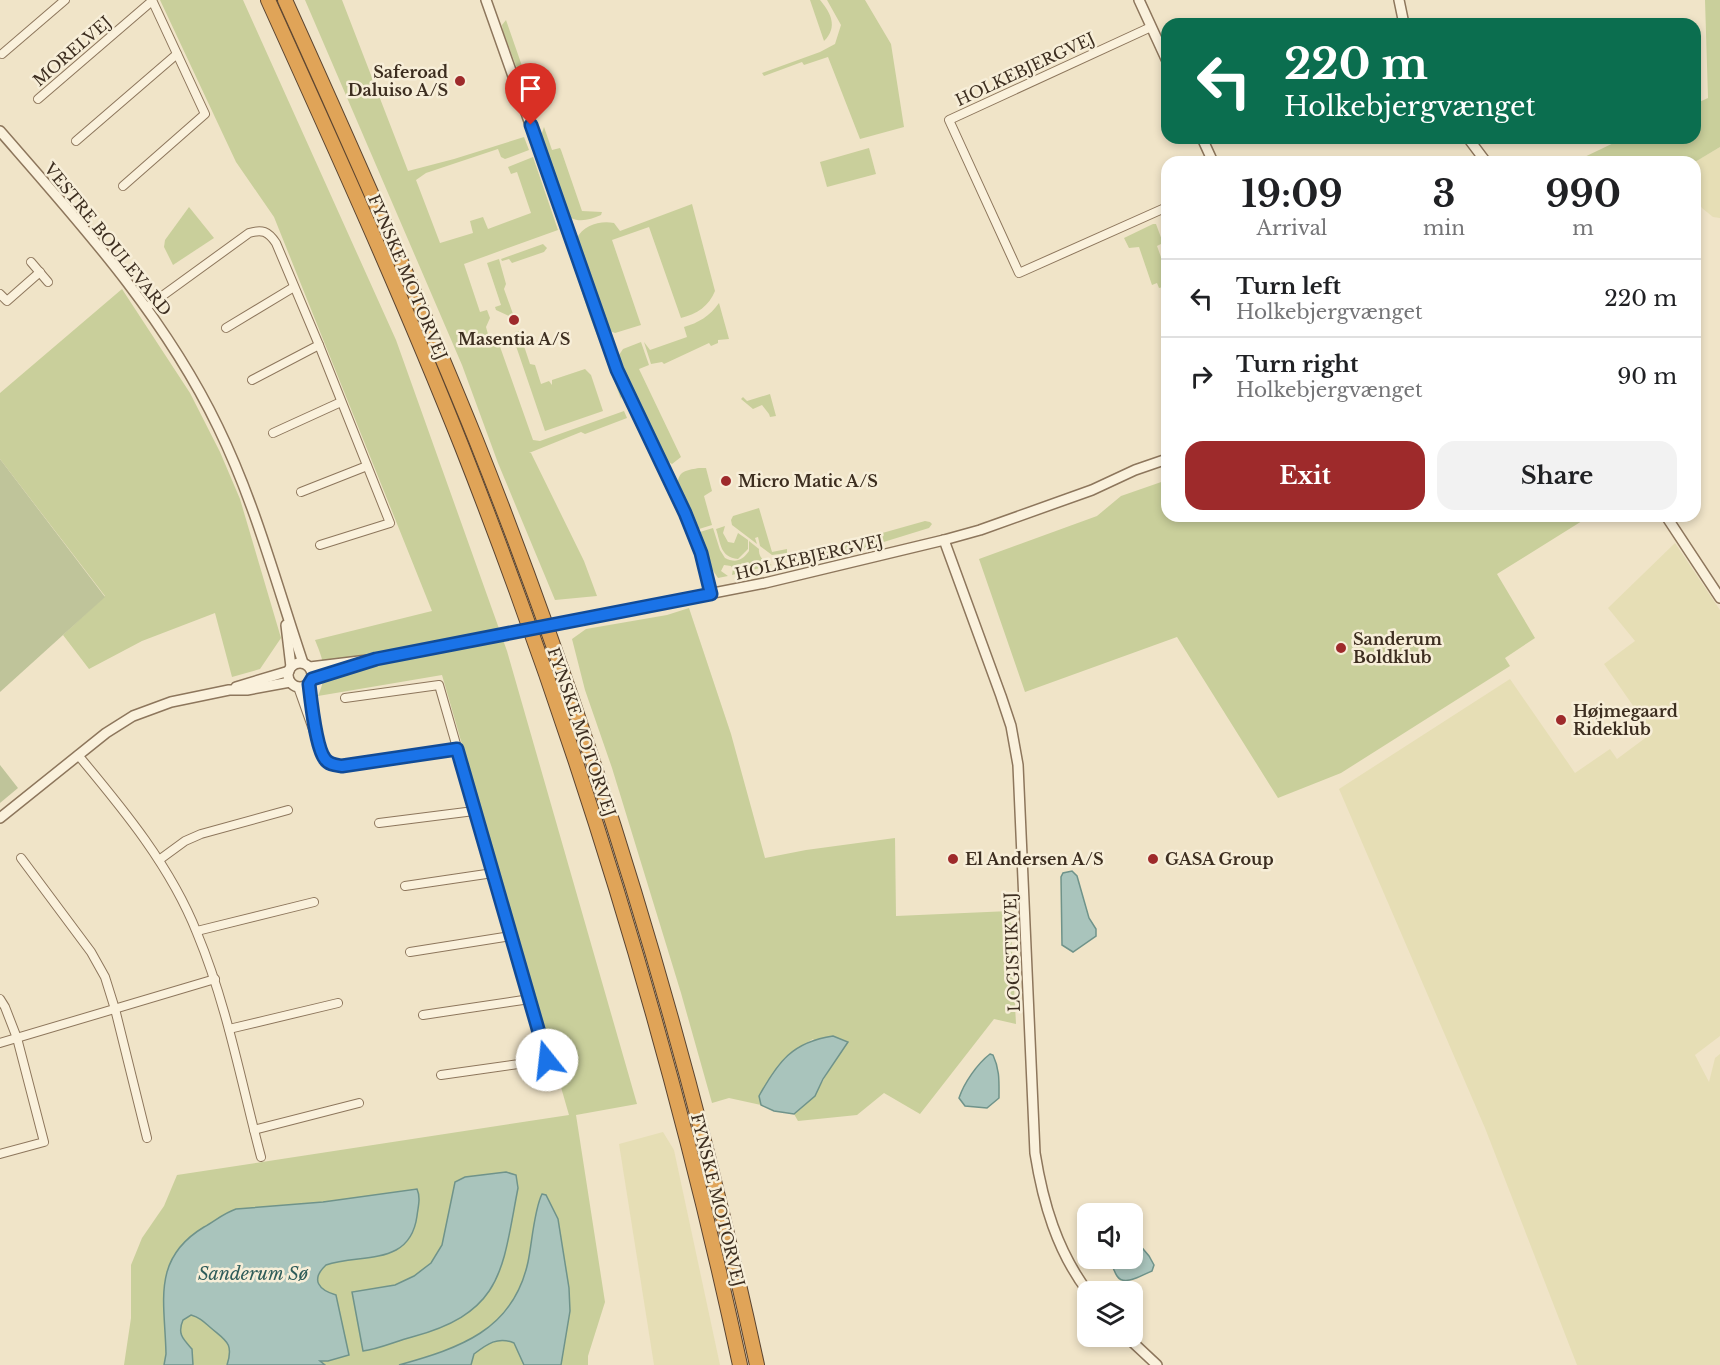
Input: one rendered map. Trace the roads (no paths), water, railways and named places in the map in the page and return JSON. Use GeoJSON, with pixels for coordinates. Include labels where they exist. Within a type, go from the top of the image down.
{"type":"FeatureCollection","features":[{"type":"Feature","properties":{"kind":"highway","name":"FYNSKE MOTORVEJ"},"geometry":{"type":"LineString","coordinates":[[268,0],[338,154],[426,360],[498,542],[557,707],[617,893],[657,1030],[705,1212],[740,1365]]}},
{"type":"Feature","properties":{"kind":"highway","name":"FYNSKE MOTORVEJ"},"geometry":{"type":"LineString","coordinates":[[285,0],[352,148],[477,442],[572,702],[660,979],[723,1218],[757,1365]]}},
{"type":"Feature","properties":{"kind":"street"},"geometry":{"type":"LineString","coordinates":[[2,54],[65,0]]}},
{"type":"Feature","properties":{"kind":"street","name":"MORELVEJ"},"geometry":{"type":"LineString","coordinates":[[38,99],[152,0],[205,114],[123,186]]}},
{"type":"Feature","properties":{"kind":"street"},"geometry":{"type":"LineString","coordinates":[[486,0],[617,370],[685,513],[701,553],[711,594]]}},
{"type":"Feature","properties":{"kind":"street"},"geometry":{"type":"LineString","coordinates":[[1139,0],[1161,49]]}},
{"type":"Feature","properties":{"kind":"street"},"geometry":{"type":"LineString","coordinates":[[1399,0],[1403,18]]}},
{"type":"Feature","properties":{"kind":"street","name":"HOLKEBJERGVEJ"},"geometry":{"type":"LineString","coordinates":[[1151,27],[950,120],[1019,273],[1161,210]]}},
{"type":"Feature","properties":{"kind":"street"},"geometry":{"type":"LineString","coordinates":[[76,141],[177,54]]}},
{"type":"Feature","properties":{"kind":"street","name":"VESTRE BOULEVARD"},"geometry":{"type":"LineString","coordinates":[[0,131],[98,244],[147,307],[171,342],[195,384],[231,456],[252,505],[282,602],[307,665],[310,682]]}},
{"type":"Feature","properties":{"kind":"street"},"geometry":{"type":"LineString","coordinates":[[147,307],[249,233],[257,230],[270,234],[319,345],[390,523],[320,545]]}},
{"type":"Feature","properties":{"kind":"street"},"geometry":{"type":"LineString","coordinates":[[32,262],[48,282]]}},
{"type":"Feature","properties":{"kind":"street"},"geometry":{"type":"LineString","coordinates":[[0,294],[7,301],[40,272]]}},
{"type":"Feature","properties":{"kind":"street"},"geometry":{"type":"LineString","coordinates":[[226,328],[294,287]]}},
{"type":"Feature","properties":{"kind":"street"},"geometry":{"type":"LineString","coordinates":[[252,380],[319,345]]}},
{"type":"Feature","properties":{"kind":"street"},"geometry":{"type":"LineString","coordinates":[[273,433],[341,402]]}},
{"type":"Feature","properties":{"kind":"street","name":"HOLKEBJERGVEJ"},"geometry":{"type":"LineString","coordinates":[[290,669],[296,663],[307,665],[376,659],[826,570],[980,530],[1081,494],[1161,461]]}},
{"type":"Feature","properties":{"kind":"street"},"geometry":{"type":"LineString","coordinates":[[301,492],[367,466]]}},
{"type":"Feature","properties":{"kind":"street"},"geometry":{"type":"LineString","coordinates":[[1670,522],[1720,598]]}},
{"type":"Feature","properties":{"kind":"street","name":"LOGISTIKVEJ"},"geometry":{"type":"LineString","coordinates":[[944,540],[1011,726],[1018,765],[1036,1160],[1050,1219],[1071,1267],[1081,1281]]}},
{"type":"Feature","properties":{"kind":"street","name":"VESTRE BOULEVARD"},"geometry":{"type":"LineString","coordinates":[[282,602],[294,685]]}},
{"type":"Feature","properties":{"kind":"street","name":"HOLKEBJERGVEJ"},"geometry":{"type":"LineString","coordinates":[[294,685],[310,682],[376,659]]}},
{"type":"Feature","properties":{"kind":"street"},"geometry":{"type":"LineString","coordinates":[[0,818],[118,724],[133,716],[171,702],[229,690],[290,669]]}},
{"type":"Feature","properties":{"kind":"street"},"geometry":{"type":"LineString","coordinates":[[310,682],[318,741]]}},
{"type":"Feature","properties":{"kind":"street"},"geometry":{"type":"LineString","coordinates":[[229,690],[294,685],[325,760],[331,764],[342,766],[457,749]]}},
{"type":"Feature","properties":{"kind":"street"},"geometry":{"type":"LineString","coordinates":[[345,698],[440,685],[474,811],[547,1060],[441,1075]]}},
{"type":"Feature","properties":{"kind":"street"},"geometry":{"type":"LineString","coordinates":[[78,755],[159,860],[197,931],[215,979],[261,1157]]}},
{"type":"Feature","properties":{"kind":"street"},"geometry":{"type":"LineString","coordinates":[[159,860],[185,841],[201,834],[288,810]]}},
{"type":"Feature","properties":{"kind":"street"},"geometry":{"type":"LineString","coordinates":[[379,823],[474,811]]}},
{"type":"Feature","properties":{"kind":"street"},"geometry":{"type":"LineString","coordinates":[[21,858],[91,951],[105,977],[147,1138]]}},
{"type":"Feature","properties":{"kind":"street"},"geometry":{"type":"LineString","coordinates":[[405,886],[493,873]]}},
{"type":"Feature","properties":{"kind":"street"},"geometry":{"type":"LineString","coordinates":[[197,931],[314,902]]}},
{"type":"Feature","properties":{"kind":"street"},"geometry":{"type":"LineString","coordinates":[[410,952],[511,936]]}},
{"type":"Feature","properties":{"kind":"street"},"geometry":{"type":"LineString","coordinates":[[0,1043],[215,979]]}},
{"type":"Feature","properties":{"kind":"street"},"geometry":{"type":"LineString","coordinates":[[0,999],[17,1038],[44,1142],[0,1154]]}},
{"type":"Feature","properties":{"kind":"street"},"geometry":{"type":"LineString","coordinates":[[423,1015],[530,999]]}},
{"type":"Feature","properties":{"kind":"street"},"geometry":{"type":"LineString","coordinates":[[229,1029],[338,1003]]}},
{"type":"Feature","properties":{"kind":"street"},"geometry":{"type":"LineString","coordinates":[[254,1130],[359,1103]]}},
{"type":"Feature","properties":{"kind":"street"},"geometry":{"type":"LineString","coordinates":[[1138,1347],[1157,1365]]}},
{"type":"Feature","properties":{"kind":"water"},"geometry":{"type":"Polygon","coordinates":[[[1072,871],[1077,876],[1089,918],[1096,929],[1096,936],[1073,952],[1062,945],[1061,877],[1063,873],[1072,871]]]}},
{"type":"Feature","properties":{"kind":"water"},"geometry":{"type":"Polygon","coordinates":[[[833,1036],[848,1042],[823,1079],[815,1096],[794,1114],[774,1111],[761,1105],[759,1096],[773,1073],[788,1056],[807,1043],[833,1036]]]}},
{"type":"Feature","properties":{"kind":"water"},"geometry":{"type":"Polygon","coordinates":[[[990,1054],[993,1055],[998,1071],[999,1098],[987,1108],[965,1106],[959,1098],[961,1092],[976,1068],[990,1054]]]}},
{"type":"Feature","properties":{"kind":"water","name":"Sanderum Sø"},"geometry":{"type":"Polygon","coordinates":[[[506,1172],[516,1175],[518,1188],[513,1217],[502,1265],[482,1300],[465,1315],[442,1327],[363,1351],[352,1292],[395,1285],[414,1276],[431,1263],[442,1245],[455,1182],[465,1177],[506,1172]]]}},
{"type":"Feature","properties":{"kind":"water","name":"Sanderum Sø"},"geometry":{"type":"Polygon","coordinates":[[[417,1189],[419,1199],[417,1216],[413,1232],[405,1243],[395,1251],[382,1255],[326,1265],[318,1275],[321,1287],[336,1295],[349,1355],[320,1361],[325,1365],[227,1365],[230,1352],[227,1343],[202,1320],[191,1315],[183,1320],[181,1333],[192,1349],[193,1365],[164,1365],[166,1354],[164,1299],[168,1268],[176,1253],[187,1240],[204,1227],[236,1209],[323,1202],[417,1189]]]}},
{"type":"Feature","properties":{"kind":"water"},"geometry":{"type":"Polygon","coordinates":[[[542,1194],[546,1195],[558,1219],[569,1288],[570,1311],[561,1365],[524,1365],[514,1343],[503,1340],[488,1344],[474,1354],[471,1365],[399,1365],[462,1343],[480,1333],[510,1305],[521,1286],[528,1262],[535,1218],[542,1194]]]}},
{"type":"Feature","properties":{"kind":"water"},"geometry":{"type":"Polygon","coordinates":[[[1143,1249],[1154,1265],[1152,1271],[1133,1279],[1124,1280],[1117,1276],[1114,1269],[1143,1269],[1143,1249]]]}},
{"type":"Feature","properties":{"kind":"place","name":"Saferoad Daluiso A/S"},"geometry":{"type":"Point","coordinates":[460,81]}},
{"type":"Feature","properties":{"kind":"place","name":"Masentia A/S"},"geometry":{"type":"Point","coordinates":[514,320]}},
{"type":"Feature","properties":{"kind":"place","name":"Micro Matic A/S"},"geometry":{"type":"Point","coordinates":[726,481]}},
{"type":"Feature","properties":{"kind":"place","name":"Sanderum Boldklub"},"geometry":{"type":"Point","coordinates":[1341,648]}},
{"type":"Feature","properties":{"kind":"place","name":"Højmegaard Rideklub"},"geometry":{"type":"Point","coordinates":[1561,720]}},
{"type":"Feature","properties":{"kind":"place","name":"El Andersen A/S"},"geometry":{"type":"Point","coordinates":[953,859]}},
{"type":"Feature","properties":{"kind":"place","name":"GASA Group"},"geometry":{"type":"Point","coordinates":[1153,859]}}]}
